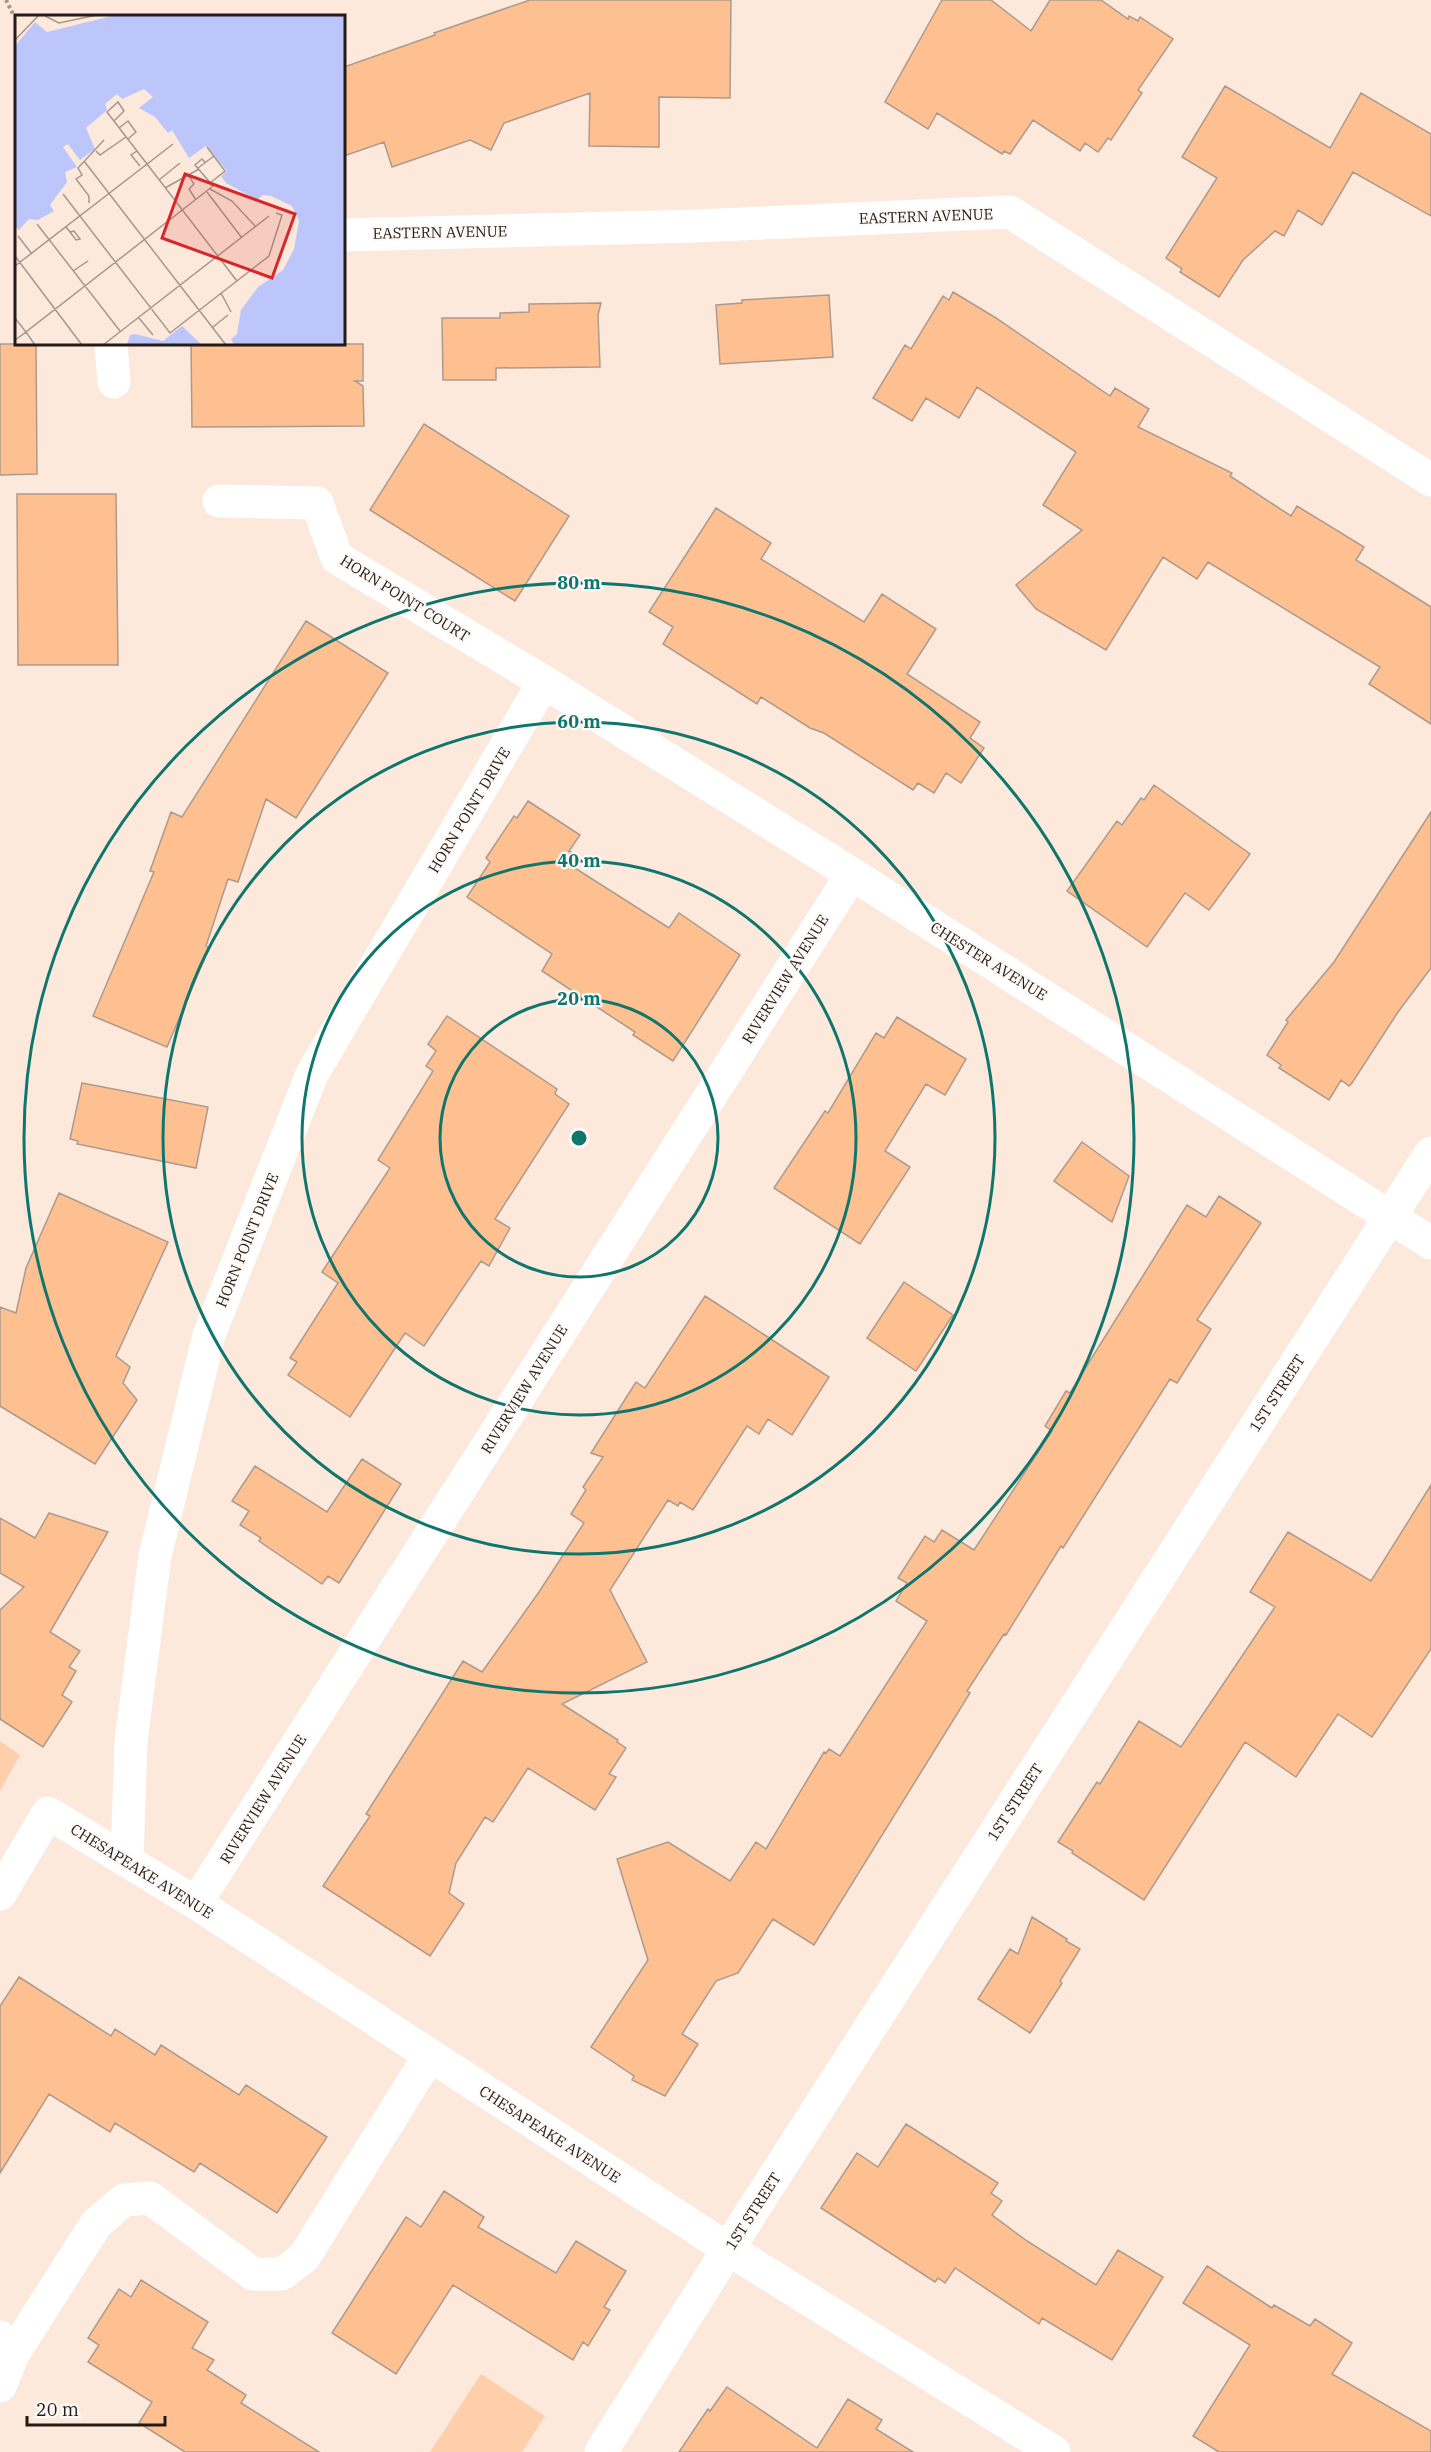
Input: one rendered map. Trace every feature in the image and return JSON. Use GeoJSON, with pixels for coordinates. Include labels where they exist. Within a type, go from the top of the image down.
{"type":"FeatureCollection","features":[{"type":"Feature","properties":{"kind":"street","name":"EASTERN AVENUE"},"geometry":{"type":"LineString","coordinates":[[345,235],[696,226],[1010,212],[1431,480]]}},
{"type":"Feature","properties":{"kind":"street"},"geometry":{"type":"LineString","coordinates":[[111,345],[114,382]]}},
{"type":"Feature","properties":{"kind":"street","name":"HORN POINT COURT"},"geometry":{"type":"LineString","coordinates":[[219,501],[317,503],[337,558],[544,682]]}},
{"type":"Feature","properties":{"kind":"street","name":"CHESTER AVENUE"},"geometry":{"type":"LineString","coordinates":[[544,682],[852,874],[1431,1243]]}},
{"type":"Feature","properties":{"kind":"street","name":"HORN POINT DRIVE"},"geometry":{"type":"LineString","coordinates":[[127,1860],[131,1741],[155,1556],[209,1335],[312,1074],[544,682]]}},
{"type":"Feature","properties":{"kind":"street","name":"RIVERVIEW AVENUE"},"geometry":{"type":"LineString","coordinates":[[196,1903],[852,874]]}},
{"type":"Feature","properties":{"kind":"street","name":"1ST STREET"},"geometry":{"type":"LineString","coordinates":[[601,2452],[728,2249],[1431,1153]]}},
{"type":"Feature","properties":{"kind":"street","name":"CHESAPEAKE AVENUE"},"geometry":{"type":"LineString","coordinates":[[1,1892],[48,1814],[196,1903],[728,2249],[1054,2452]]}},
{"type":"Feature","properties":{"kind":"street"},"geometry":{"type":"LineString","coordinates":[[0,2386],[6,2346],[96,2224],[124,2200],[150,2198],[253,2274],[282,2274],[304,2257],[430,2055]]}},
{"type":"Feature","properties":{"kind":"path"},"geometry":{"type":"LineString","coordinates":[[6,0],[14,16]]}},
{"type":"Feature","properties":{"kind":"shaded area"},"geometry":{"type":"Polygon","coordinates":[[[0,1741],[20,1755],[0,1791],[0,1741]]]}},
{"type":"Feature","properties":{"kind":"shaded area"},"geometry":{"type":"Polygon","coordinates":[[[481,2374],[545,2416],[522,2452],[430,2452],[481,2374]]]}},
{"type":"Feature","properties":{"kind":"building"},"geometry":{"type":"Polygon","coordinates":[[[530,0],[731,0],[730,98],[659,97],[659,147],[589,146],[590,93],[504,123],[491,150],[470,140],[392,167],[384,142],[345,156],[345,67],[435,35],[434,33],[530,0]]]}},
{"type":"Feature","properties":{"kind":"building"},"geometry":{"type":"Polygon","coordinates":[[[942,0],[991,0],[1031,31],[1050,0],[1101,0],[1128,19],[1129,16],[1138,21],[1140,17],[1173,39],[1138,90],[1142,93],[1111,140],[1108,138],[1098,152],[1085,143],[1080,151],[1033,120],[1010,154],[1004,151],[1002,154],[937,113],[928,129],[885,102],[942,0]]]}},
{"type":"Feature","properties":{"kind":"building"},"geometry":{"type":"Polygon","coordinates":[[[1225,86],[1330,148],[1361,93],[1431,134],[1431,216],[1353,172],[1322,225],[1298,210],[1284,236],[1275,231],[1243,260],[1219,297],[1180,272],[1182,269],[1166,258],[1217,178],[1182,157],[1225,86]]]}},
{"type":"Feature","properties":{"kind":"building"},"geometry":{"type":"Polygon","coordinates":[[[953,292],[996,318],[1110,396],[1115,388],[1149,409],[1138,427],[1232,473],[1230,476],[1291,516],[1297,506],[1364,547],[1356,560],[1431,607],[1431,724],[1369,684],[1380,667],[1208,562],[1197,579],[1163,557],[1106,650],[1036,609],[1016,585],[1082,530],[1043,505],[1076,452],[977,387],[959,418],[926,398],[912,421],[873,398],[905,345],[911,349],[943,296],[949,300],[953,292]]]}},
{"type":"Feature","properties":{"kind":"building"},"geometry":{"type":"Polygon","coordinates":[[[829,295],[833,357],[720,364],[716,305],[742,303],[742,300],[829,295]]]}},
{"type":"Feature","properties":{"kind":"building"},"geometry":{"type":"Polygon","coordinates":[[[601,303],[598,315],[600,367],[496,368],[496,380],[443,380],[442,318],[500,318],[500,313],[529,312],[529,304],[601,303]]]}},
{"type":"Feature","properties":{"kind":"building"},"geometry":{"type":"Polygon","coordinates":[[[0,344],[36,345],[37,474],[0,475],[0,344]]]}},
{"type":"Feature","properties":{"kind":"building"},"geometry":{"type":"Polygon","coordinates":[[[363,344],[363,381],[355,381],[363,386],[364,426],[192,427],[191,345],[363,344]]]}},
{"type":"Feature","properties":{"kind":"building"},"geometry":{"type":"Polygon","coordinates":[[[424,424],[569,516],[515,601],[370,510],[424,424]]]}},
{"type":"Feature","properties":{"kind":"building"},"geometry":{"type":"Polygon","coordinates":[[[17,494],[116,494],[118,665],[18,665],[17,494]]]}},
{"type":"Feature","properties":{"kind":"building"},"geometry":{"type":"Polygon","coordinates":[[[716,508],[771,543],[761,559],[864,622],[882,594],[936,629],[907,674],[980,722],[970,738],[984,748],[961,783],[946,773],[934,793],[918,783],[913,790],[824,733],[810,728],[761,697],[757,704],[663,644],[673,627],[649,612],[716,508]]]}},
{"type":"Feature","properties":{"kind":"building"},"geometry":{"type":"Polygon","coordinates":[[[306,621],[388,673],[296,818],[266,799],[238,882],[228,879],[206,946],[209,948],[167,1047],[93,1016],[154,872],[150,871],[171,812],[182,817],[306,621]]]}},
{"type":"Feature","properties":{"kind":"building"},"geometry":{"type":"Polygon","coordinates":[[[1154,785],[1250,854],[1209,910],[1185,893],[1147,947],[1067,891],[1117,821],[1122,825],[1141,798],[1144,800],[1154,785]]]}},
{"type":"Feature","properties":{"kind":"building"},"geometry":{"type":"Polygon","coordinates":[[[528,801],[580,835],[569,851],[574,854],[567,863],[669,928],[679,913],[740,955],[673,1061],[633,1035],[635,1032],[542,971],[552,954],[467,897],[490,862],[486,858],[514,816],[517,818],[528,801]]]}},
{"type":"Feature","properties":{"kind":"building"},"geometry":{"type":"Polygon","coordinates":[[[1431,812],[1431,968],[1398,1012],[1352,1083],[1349,1086],[1341,1080],[1329,1100],[1279,1068],[1281,1065],[1267,1055],[1288,1022],[1286,1020],[1334,962],[1431,812]]]}},
{"type":"Feature","properties":{"kind":"building"},"geometry":{"type":"Polygon","coordinates":[[[447,1016],[557,1089],[555,1094],[569,1104],[495,1219],[510,1228],[489,1266],[481,1261],[424,1346],[405,1333],[350,1417],[288,1375],[297,1362],[290,1358],[338,1283],[322,1272],[390,1168],[378,1160],[433,1071],[426,1066],[436,1051],[428,1044],[447,1016]]]}},
{"type":"Feature","properties":{"kind":"building"},"geometry":{"type":"Polygon","coordinates":[[[897,1017],[966,1059],[945,1095],[926,1084],[885,1151],[910,1167],[860,1244],[774,1188],[825,1111],[828,1113],[876,1033],[884,1038],[897,1017]]]}},
{"type":"Feature","properties":{"kind":"building"},"geometry":{"type":"Polygon","coordinates":[[[82,1083],[208,1107],[196,1168],[77,1144],[78,1141],[70,1139],[82,1083]]]}},
{"type":"Feature","properties":{"kind":"building"},"geometry":{"type":"Polygon","coordinates":[[[1082,1142],[1129,1176],[1112,1222],[1054,1181],[1082,1142]]]}},
{"type":"Feature","properties":{"kind":"building"},"geometry":{"type":"Polygon","coordinates":[[[59,1193],[168,1242],[116,1356],[130,1367],[123,1383],[137,1400],[95,1464],[0,1406],[0,1307],[16,1313],[26,1268],[59,1193]]]}},
{"type":"Feature","properties":{"kind":"building"},"geometry":{"type":"Polygon","coordinates":[[[1219,1196],[1261,1223],[1197,1320],[1211,1329],[1177,1383],[1170,1379],[1063,1548],[1061,1546],[1006,1635],[1004,1634],[967,1691],[970,1693],[814,1945],[773,1919],[738,1973],[716,1981],[682,2034],[698,2044],[665,2096],[632,2080],[634,2076],[591,2047],[648,1960],[617,1859],[668,1842],[730,1881],[756,1842],[766,1849],[824,1752],[826,1753],[829,1749],[840,1756],[927,1621],[896,1601],[907,1583],[898,1578],[925,1536],[934,1542],[942,1530],[974,1550],[1052,1431],[1045,1426],[1066,1391],[1070,1393],[1187,1205],[1206,1217],[1219,1196]]]}},
{"type":"Feature","properties":{"kind":"building"},"geometry":{"type":"Polygon","coordinates":[[[904,1282],[953,1315],[916,1371],[867,1338],[904,1282]]]}},
{"type":"Feature","properties":{"kind":"building"},"geometry":{"type":"Polygon","coordinates":[[[705,1296],[829,1377],[792,1435],[768,1419],[759,1434],[747,1426],[693,1510],[680,1502],[678,1506],[668,1500],[610,1590],[647,1662],[562,1704],[618,1740],[617,1742],[626,1748],[609,1774],[616,1777],[595,1810],[528,1768],[493,1822],[485,1817],[456,1863],[449,1893],[464,1904],[430,1956],[323,1886],[370,1816],[366,1814],[463,1661],[482,1672],[539,1592],[584,1523],[571,1514],[586,1490],[583,1487],[603,1457],[591,1453],[636,1382],[645,1388],[705,1296]]]}},
{"type":"Feature","properties":{"kind":"building"},"geometry":{"type":"Polygon","coordinates":[[[362,1459],[401,1484],[339,1583],[328,1576],[322,1584],[259,1541],[261,1538],[240,1525],[249,1511],[232,1501],[255,1466],[327,1512],[362,1459]]]}},
{"type":"Feature","properties":{"kind":"building"},"geometry":{"type":"Polygon","coordinates":[[[1431,1485],[1431,1649],[1372,1737],[1338,1714],[1296,1777],[1245,1742],[1144,1900],[1058,1842],[1097,1782],[1100,1784],[1139,1721],[1181,1747],[1275,1607],[1250,1592],[1288,1532],[1371,1581],[1431,1485]]]}},
{"type":"Feature","properties":{"kind":"building"},"geometry":{"type":"Polygon","coordinates":[[[49,1513],[108,1532],[50,1632],[80,1651],[69,1667],[76,1671],[62,1695],[72,1702],[43,1747],[0,1719],[0,1610],[24,1587],[0,1573],[0,1518],[35,1538],[49,1513]]]}},
{"type":"Feature","properties":{"kind":"building"},"geometry":{"type":"Polygon","coordinates":[[[1032,1917],[1080,1949],[1060,1981],[1062,1983],[1030,2033],[978,1999],[1010,1949],[1018,1954],[1032,1917]]]}},
{"type":"Feature","properties":{"kind":"building"},"geometry":{"type":"Polygon","coordinates":[[[19,1977],[111,2036],[115,2029],[155,2055],[161,2045],[239,2095],[246,2085],[327,2137],[277,2213],[200,2163],[194,2172],[115,2123],[110,2132],[49,2094],[0,2173],[0,2006],[19,1977]]]}},
{"type":"Feature","properties":{"kind":"building"},"geometry":{"type":"Polygon","coordinates":[[[906,2124],[998,2183],[991,2193],[1002,2201],[992,2215],[1027,2241],[1096,2285],[1118,2250],[1163,2277],[1112,2360],[1042,2318],[1039,2324],[955,2268],[945,2283],[938,2278],[935,2282],[821,2208],[857,2153],[878,2167],[906,2124]]]}},
{"type":"Feature","properties":{"kind":"building"},"geometry":{"type":"Polygon","coordinates":[[[444,2191],[484,2217],[478,2227],[556,2273],[576,2241],[626,2271],[604,2307],[610,2310],[588,2346],[583,2342],[573,2360],[453,2285],[396,2374],[332,2333],[406,2217],[421,2227],[444,2191]]]}},
{"type":"Feature","properties":{"kind":"building"},"geometry":{"type":"Polygon","coordinates":[[[1207,2266],[1272,2308],[1274,2305],[1310,2326],[1315,2319],[1352,2343],[1332,2374],[1431,2431],[1431,2452],[1219,2452],[1193,2436],[1250,2345],[1183,2303],[1207,2266]]]}},
{"type":"Feature","properties":{"kind":"building"},"geometry":{"type":"Polygon","coordinates":[[[141,2280],[208,2322],[192,2348],[214,2360],[207,2370],[246,2395],[241,2403],[319,2452],[185,2452],[139,2423],[152,2402],[88,2362],[99,2345],[88,2338],[119,2289],[131,2297],[141,2280]]]}},
{"type":"Feature","properties":{"kind":"building"},"geometry":{"type":"Polygon","coordinates":[[[727,2387],[817,2448],[848,2399],[882,2420],[876,2429],[913,2452],[679,2452],[708,2409],[710,2411],[727,2387]]]}}]}
